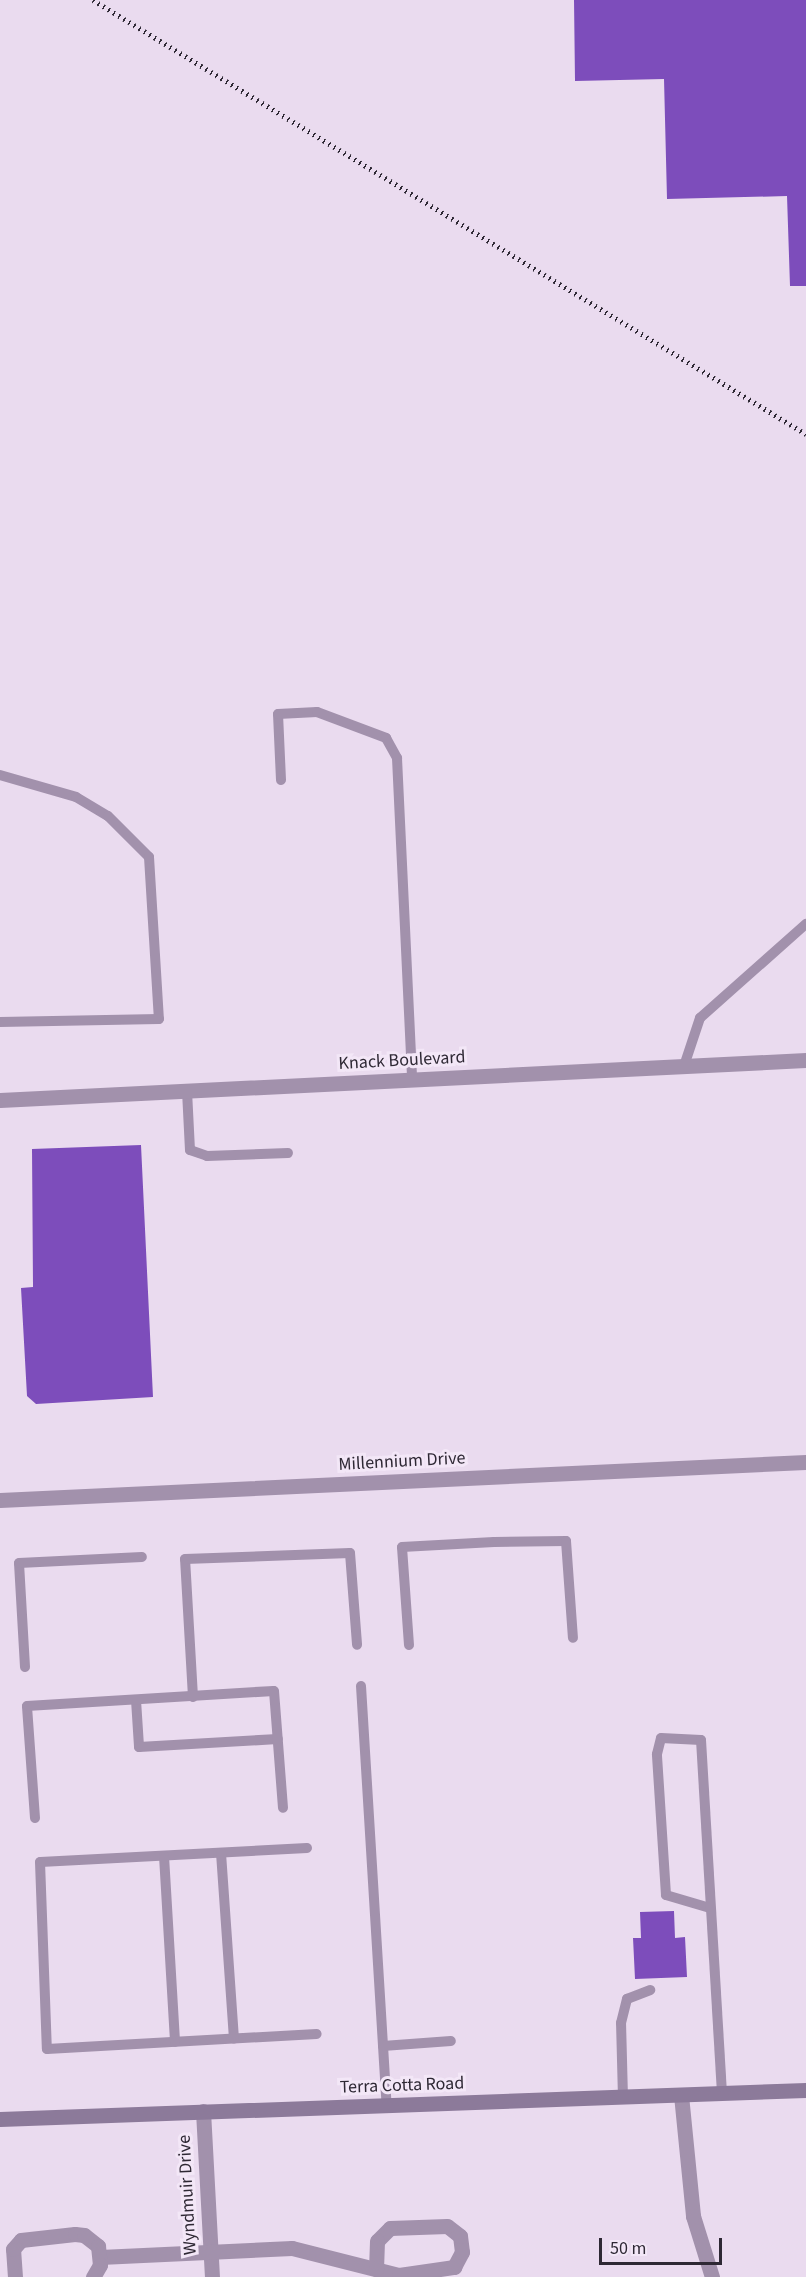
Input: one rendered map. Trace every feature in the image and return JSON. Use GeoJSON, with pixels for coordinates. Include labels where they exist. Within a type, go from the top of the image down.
{"type":"FeatureCollection","features":[{"type":"Feature","properties":{"kind":"street","name":"Knack Boulevard"},"geometry":{"type":"LineString","coordinates":[[0,1100],[806,1060]]}},
{"type":"Feature","properties":{"kind":"street","name":"Millennium Drive"},"geometry":{"type":"LineString","coordinates":[[0,1500],[806,1462]]}},
{"type":"Feature","properties":{"kind":"street","name":"Terra Cotta Road"},"geometry":{"type":"LineString","coordinates":[[0,2119],[387,2107],[806,2090]]}},
{"type":"Feature","properties":{"kind":"street"},"geometry":{"type":"LineString","coordinates":[[681,2095],[693,2216],[712,2277]]}},
{"type":"Feature","properties":{"kind":"street","name":"Wyndmuir Drive"},"geometry":{"type":"LineString","coordinates":[[203,2111],[212,2277]]}},
{"type":"Feature","properties":{"kind":"street"},"geometry":{"type":"LineString","coordinates":[[100,2257],[292,2248],[399,2275],[449,2270],[460,2259],[460,2236],[447,2226],[390,2228],[377,2241],[376,2269]]}},
{"type":"Feature","properties":{"kind":"street"},"geometry":{"type":"LineString","coordinates":[[15,2277],[13,2249],[27,2237],[84,2235],[98,2246],[100,2257],[93,2277]]}},
{"type":"Feature","properties":{"kind":"lane"},"geometry":{"type":"LineString","coordinates":[[281,780],[278,714],[317,712],[386,738],[397,758],[412,1080]]}},
{"type":"Feature","properties":{"kind":"lane"},"geometry":{"type":"LineString","coordinates":[[0,775],[76,796],[108,816],[149,857],[159,1019],[0,1022]]}},
{"type":"Feature","properties":{"kind":"lane"},"geometry":{"type":"LineString","coordinates":[[684,1066],[700,1018],[806,924]]}},
{"type":"Feature","properties":{"kind":"lane"},"geometry":{"type":"LineString","coordinates":[[187,1091],[190,1150],[207,1156],[288,1154]]}},
{"type":"Feature","properties":{"kind":"lane"},"geometry":{"type":"LineString","coordinates":[[409,1645],[402,1547],[494,1542],[566,1541],[573,1638]]}},
{"type":"Feature","properties":{"kind":"lane"},"geometry":{"type":"LineString","coordinates":[[193,1697],[185,1559],[350,1553],[357,1645]]}},
{"type":"Feature","properties":{"kind":"lane"},"geometry":{"type":"LineString","coordinates":[[25,1667],[19,1563],[142,1557]]}},
{"type":"Feature","properties":{"kind":"lane"},"geometry":{"type":"LineString","coordinates":[[361,1686],[387,2107]]}},
{"type":"Feature","properties":{"kind":"lane"},"geometry":{"type":"LineString","coordinates":[[35,1818],[27,1706],[274,1691],[283,1808]]}},
{"type":"Feature","properties":{"kind":"lane"},"geometry":{"type":"LineString","coordinates":[[136,1700],[139,1747],[278,1739]]}},
{"type":"Feature","properties":{"kind":"lane"},"geometry":{"type":"LineString","coordinates":[[710,1908],[666,1895],[657,1754],[661,1738],[701,1740],[722,2094]]}},
{"type":"Feature","properties":{"kind":"lane"},"geometry":{"type":"LineString","coordinates":[[307,1848],[40,1862],[47,2049],[317,2034]]}},
{"type":"Feature","properties":{"kind":"lane"},"geometry":{"type":"LineString","coordinates":[[221,1853],[234,2039]]}},
{"type":"Feature","properties":{"kind":"lane"},"geometry":{"type":"LineString","coordinates":[[164,1856],[175,2042]]}},
{"type":"Feature","properties":{"kind":"lane"},"geometry":{"type":"LineString","coordinates":[[624,2098],[621,2023],[627,1999],[651,1990]]}},
{"type":"Feature","properties":{"kind":"lane"},"geometry":{"type":"LineString","coordinates":[[383,2046],[451,2041]]}},
{"type":"Feature","properties":{"kind":"building"},"geometry":{"type":"Polygon","coordinates":[[[574,0],[806,0],[806,286],[790,286],[787,196],[667,199],[664,79],[575,81],[574,0]]]}},
{"type":"Feature","properties":{"kind":"building"},"geometry":{"type":"Polygon","coordinates":[[[141,1145],[153,1397],[36,1404],[27,1396],[21,1288],[33,1287],[32,1149],[141,1145]]]}},
{"type":"Feature","properties":{"kind":"building"},"geometry":{"type":"Polygon","coordinates":[[[674,1911],[675,1938],[685,1937],[687,1977],[635,1979],[633,1938],[641,1938],[640,1912],[674,1911]]]}},
{"type":"Feature","properties":{"kind":"railway"},"geometry":{"type":"LineString","coordinates":[[93,0],[806,434]]}}]}
